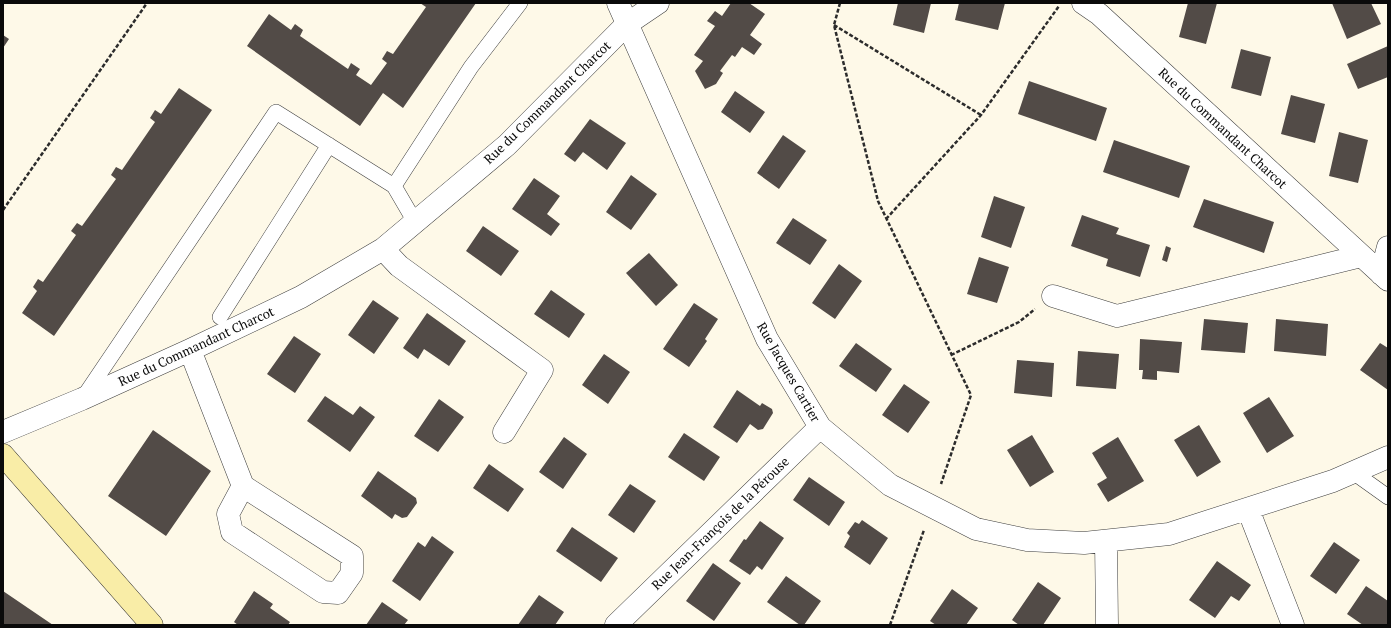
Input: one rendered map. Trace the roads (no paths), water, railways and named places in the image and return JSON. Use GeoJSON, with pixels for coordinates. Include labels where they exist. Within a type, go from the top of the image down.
{"type":"FeatureCollection","features":[{"type":"Feature","properties":{"kind":"street","name":"Rue Jacques Cartier"},"geometry":{"type":"LineString","coordinates":[[618,3],[767,339],[820,426],[890,485],[976,529],[1027,540],[1084,543],[1169,534],[1333,481],[1388,457]]}},
{"type":"Feature","properties":{"kind":"street","name":"Rue du Commandant Charcot"},"geometry":{"type":"LineString","coordinates":[[3,432],[82,399],[301,297],[383,249],[507,145],[627,24],[658,3]]}},
{"type":"Feature","properties":{"kind":"street","name":"Rue du Commandant Charcot"},"geometry":{"type":"LineString","coordinates":[[1083,3],[1099,14],[1385,277]]}},
{"type":"Feature","properties":{"kind":"street","name":"Rue du Commandant Charcot"},"geometry":{"type":"LineString","coordinates":[[1385,277],[1388,247]]}},
{"type":"Feature","properties":{"kind":"street"},"geometry":{"type":"LineString","coordinates":[[383,249],[399,266],[542,370],[504,432]]}},
{"type":"Feature","properties":{"kind":"street"},"geometry":{"type":"LineString","coordinates":[[1053,296],[1117,316],[1361,256]]}},
{"type":"Feature","properties":{"kind":"street"},"geometry":{"type":"LineString","coordinates":[[190,350],[243,486],[352,556],[352,573],[338,593],[323,592],[232,532],[228,514],[243,486]]}},
{"type":"Feature","properties":{"kind":"street","name":"Rue Jean-François de la Pérouse"},"geometry":{"type":"LineString","coordinates":[[622,623],[820,426]]}},
{"type":"Feature","properties":{"kind":"street"},"geometry":{"type":"LineString","coordinates":[[3,455],[150,624]]}},
{"type":"Feature","properties":{"kind":"street"},"geometry":{"type":"LineString","coordinates":[[1248,508],[1293,625]]}},
{"type":"Feature","properties":{"kind":"street"},"geometry":{"type":"LineString","coordinates":[[1106,541],[1106,625]]}},
{"type":"Feature","properties":{"kind":"lane"},"geometry":{"type":"LineString","coordinates":[[394,186],[471,67],[520,3]]}},
{"type":"Feature","properties":{"kind":"lane"},"geometry":{"type":"LineString","coordinates":[[82,399],[276,112],[394,186],[415,222]]}},
{"type":"Feature","properties":{"kind":"lane"},"geometry":{"type":"LineString","coordinates":[[220,317],[329,145]]}},
{"type":"Feature","properties":{"kind":"lane"},"geometry":{"type":"LineString","coordinates":[[1353,472],[1388,497]]}}]}
